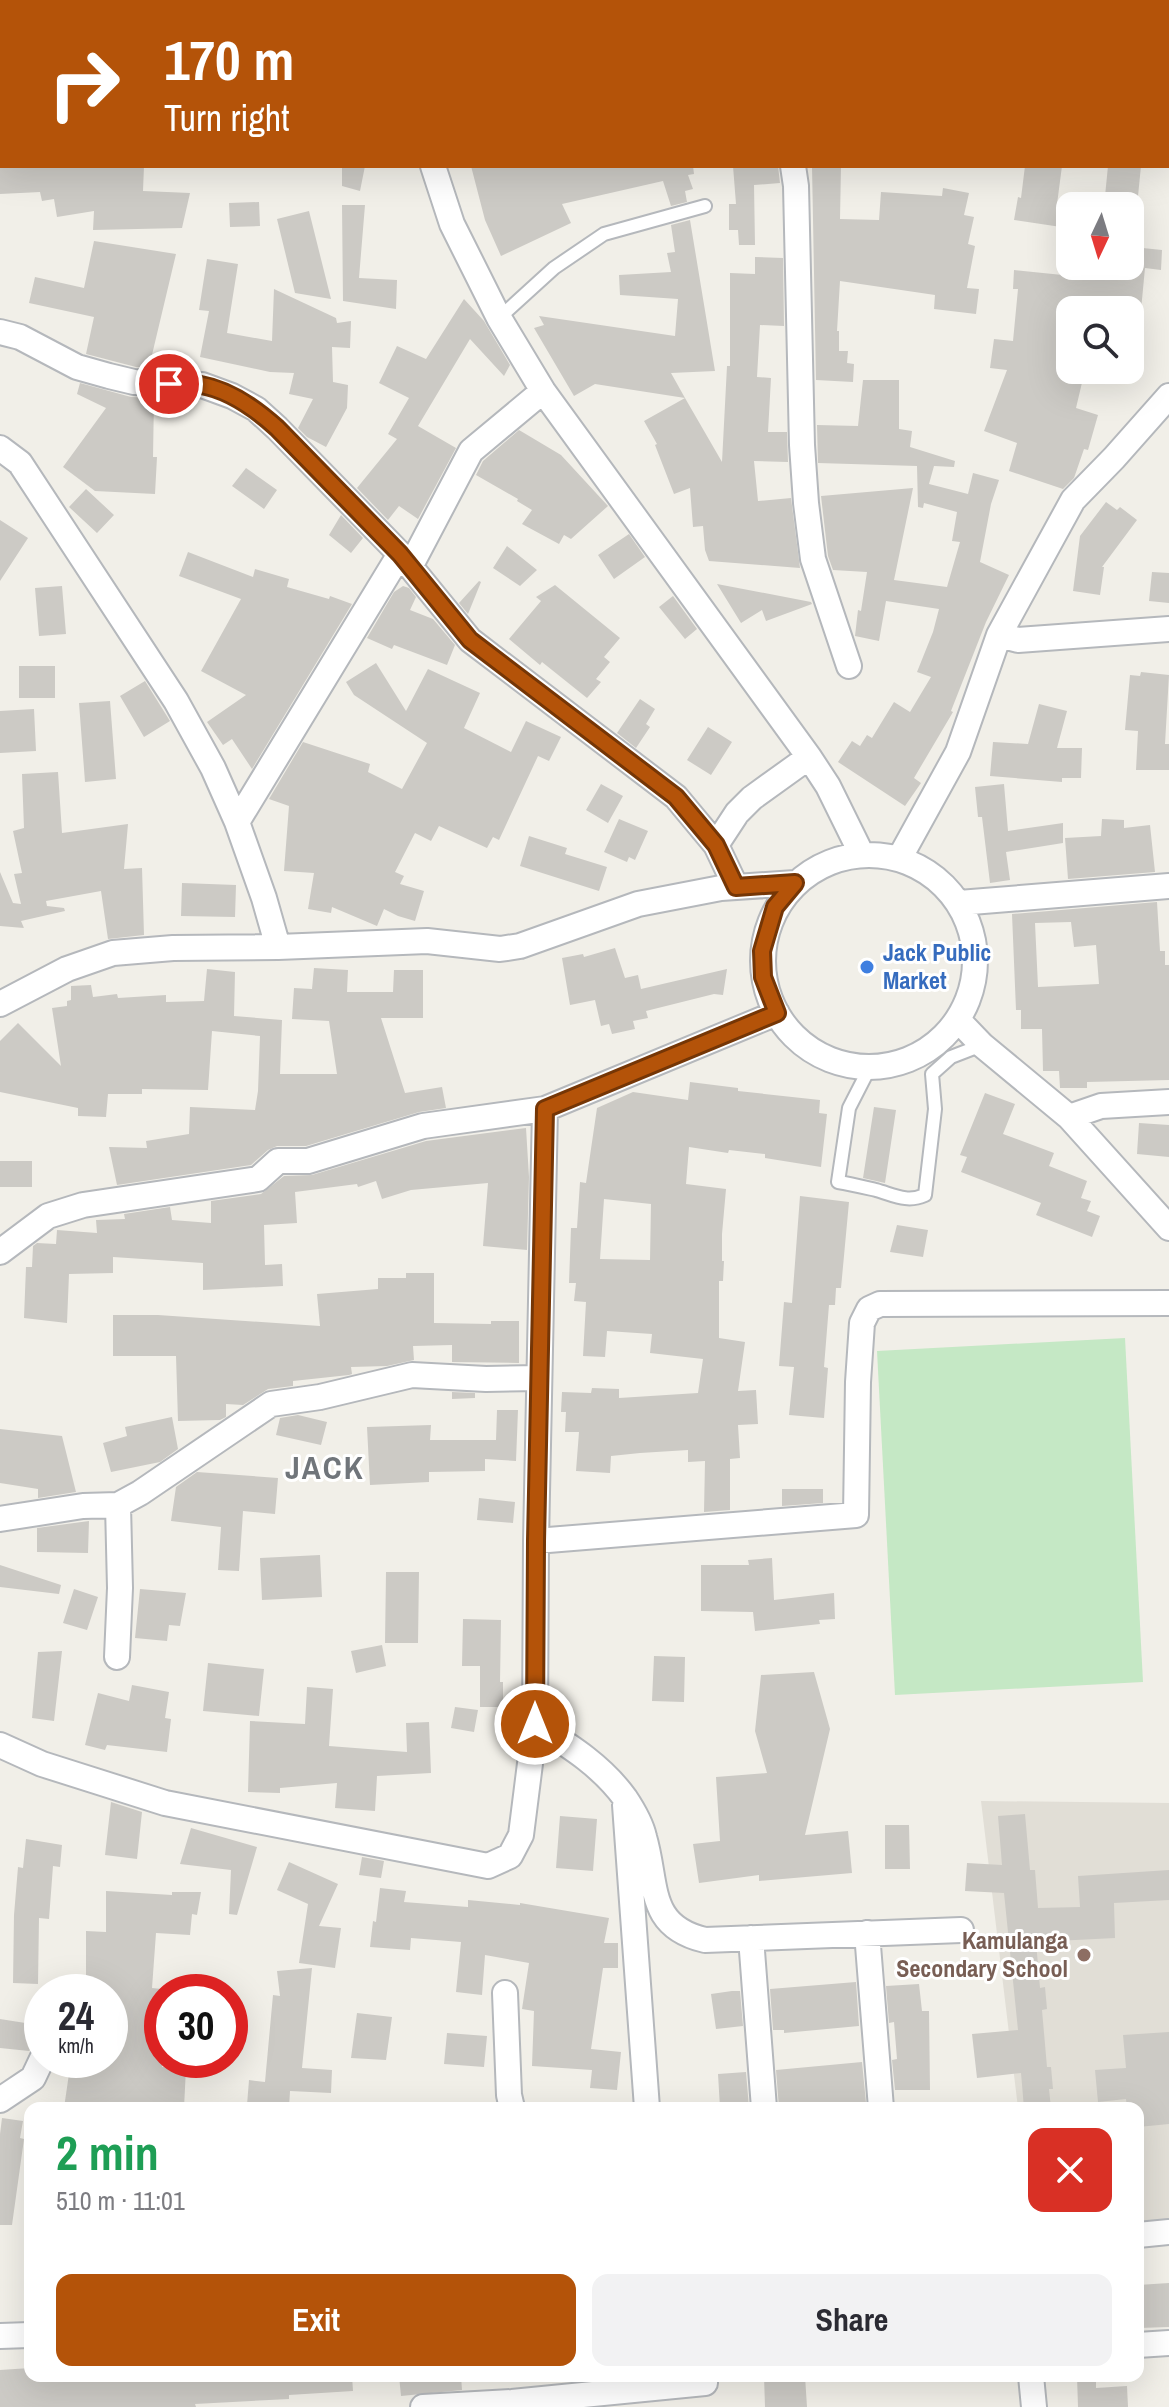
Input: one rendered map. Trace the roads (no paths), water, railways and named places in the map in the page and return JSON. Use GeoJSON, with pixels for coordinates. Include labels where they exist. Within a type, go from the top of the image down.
{"type":"FeatureCollection","features":[{"type":"Feature","properties":{"kind":"street"},"geometry":{"type":"LineString","coordinates":[[434,168],[452,224],[499,318],[543,391],[809,757],[846,820],[862,855]]}},
{"type":"Feature","properties":{"kind":"street"},"geometry":{"type":"LineString","coordinates":[[793,168],[806,503],[813,559],[849,666]]}},
{"type":"Feature","properties":{"kind":"street"},"geometry":{"type":"LineString","coordinates":[[0,332],[20,337],[77,367],[134,382],[202,385],[256,409],[405,560],[470,640],[676,797],[716,845],[736,887]]}},
{"type":"Feature","properties":{"kind":"street"},"geometry":{"type":"LineString","coordinates":[[237,822],[471,451],[543,391]]}},
{"type":"Feature","properties":{"kind":"street"},"geometry":{"type":"LineString","coordinates":[[899,859],[958,752],[999,635],[1073,500],[1169,396]]}},
{"type":"Feature","properties":{"kind":"street"},"geometry":{"type":"LineString","coordinates":[[0,448],[10,468],[176,701],[213,768],[237,822],[278,947]]}},
{"type":"Feature","properties":{"kind":"street"},"geometry":{"type":"LineString","coordinates":[[999,635],[1018,640],[1169,629]]}},
{"type":"Feature","properties":{"kind":"street"},"geometry":{"type":"LineString","coordinates":[[716,845],[737,813],[752,798],[809,757]]}},
{"type":"Feature","properties":{"kind":"street"},"geometry":{"type":"LineString","coordinates":[[862,855],[899,859],[933,875],[959,903],[970,925],[976,949],[975,974],[969,998],[958,1020],[937,1042],[911,1059],[870,1067],[829,1060],[794,1037],[781,1021],[763,977],[762,951],[775,907],[795,883],[814,869],[836,859],[862,855]]}},
{"type":"Feature","properties":{"kind":"street"},"geometry":{"type":"LineString","coordinates":[[0,1004],[67,969],[113,953],[173,948],[427,941],[500,949],[520,946],[638,904],[721,888],[795,883]]}},
{"type":"Feature","properties":{"kind":"street"},"geometry":{"type":"LineString","coordinates":[[959,903],[1169,886]]}},
{"type":"Feature","properties":{"kind":"street"},"geometry":{"type":"LineString","coordinates":[[0,1252],[48,1216],[83,1205],[258,1179],[278,1161],[308,1161],[423,1126],[545,1109],[777,1013]]}},
{"type":"Feature","properties":{"kind":"street"},"geometry":{"type":"LineString","coordinates":[[958,1020],[982,1045],[1069,1117],[1169,1228]]}},
{"type":"Feature","properties":{"kind":"street"},"geometry":{"type":"LineString","coordinates":[[1069,1117],[1101,1106],[1169,1102]]}},
{"type":"Feature","properties":{"kind":"street"},"geometry":{"type":"LineString","coordinates":[[0,1745],[42,1764],[165,1803],[488,1866],[510,1856],[521,1835],[535,1724],[545,1109]]}},
{"type":"Feature","properties":{"kind":"street"},"geometry":{"type":"LineString","coordinates":[[536,1541],[856,1515],[862,1323],[869,1309],[880,1304],[1169,1303]]}},
{"type":"Feature","properties":{"kind":"street"},"geometry":{"type":"LineString","coordinates":[[0,1519],[83,1506],[118,1505],[271,1404],[320,1397],[412,1375],[539,1378]]}},
{"type":"Feature","properties":{"kind":"street"},"geometry":{"type":"LineString","coordinates":[[117,1657],[120,1588],[118,1505]]}},
{"type":"Feature","properties":{"kind":"street"},"geometry":{"type":"LineString","coordinates":[[535,1724],[587,1758],[625,1799],[644,1837],[658,1906],[670,1923],[685,1935],[705,1940],[961,1930]]}},
{"type":"Feature","properties":{"kind":"street"},"geometry":{"type":"LineString","coordinates":[[625,1799],[647,2102]]}},
{"type":"Feature","properties":{"kind":"street"},"geometry":{"type":"LineString","coordinates":[[867,1933],[881,2102]]}},
{"type":"Feature","properties":{"kind":"street"},"geometry":{"type":"LineString","coordinates":[[751,1938],[764,2102]]}},
{"type":"Feature","properties":{"kind":"street"},"geometry":{"type":"LineString","coordinates":[[505,1993],[511,2102]]}},
{"type":"Feature","properties":{"kind":"street"},"geometry":{"type":"LineString","coordinates":[[0,2100],[33,2078]]}},
{"type":"Feature","properties":{"kind":"street"},"geometry":{"type":"LineString","coordinates":[[1144,2234],[1169,2232]]}},
{"type":"Feature","properties":{"kind":"street"},"geometry":{"type":"LineString","coordinates":[[0,2336],[24,2335]]}},
{"type":"Feature","properties":{"kind":"street"},"geometry":{"type":"LineString","coordinates":[[1144,2345],[1169,2343]]}},
{"type":"Feature","properties":{"kind":"street"},"geometry":{"type":"LineString","coordinates":[[1032,2382],[1034,2407]]}},
{"type":"Feature","properties":{"kind":"street"},"geometry":{"type":"LineString","coordinates":[[423,2407],[513,2404],[706,2389]]}},
{"type":"Feature","properties":{"kind":"lane"},"geometry":{"type":"LineString","coordinates":[[499,318],[554,268],[604,234],[705,206]]}},
{"type":"Feature","properties":{"kind":"lane"},"geometry":{"type":"LineString","coordinates":[[870,1067],[849,1108],[838,1182],[896,1198],[915,1199],[925,1195],[935,1109],[932,1074],[951,1057],[982,1045]]}},
{"type":"Feature","properties":{"kind":"place","name":"Jack Public Market"},"geometry":{"type":"Point","coordinates":[867,967]}},
{"type":"Feature","properties":{"kind":"place","name":"Kamulanga Secondary School"},"geometry":{"type":"Point","coordinates":[1084,1955]}},
{"type":"Feature","properties":{"kind":"district","name":"JACK"},"geometry":{"type":"Point","coordinates":[325,1468]}}]}
